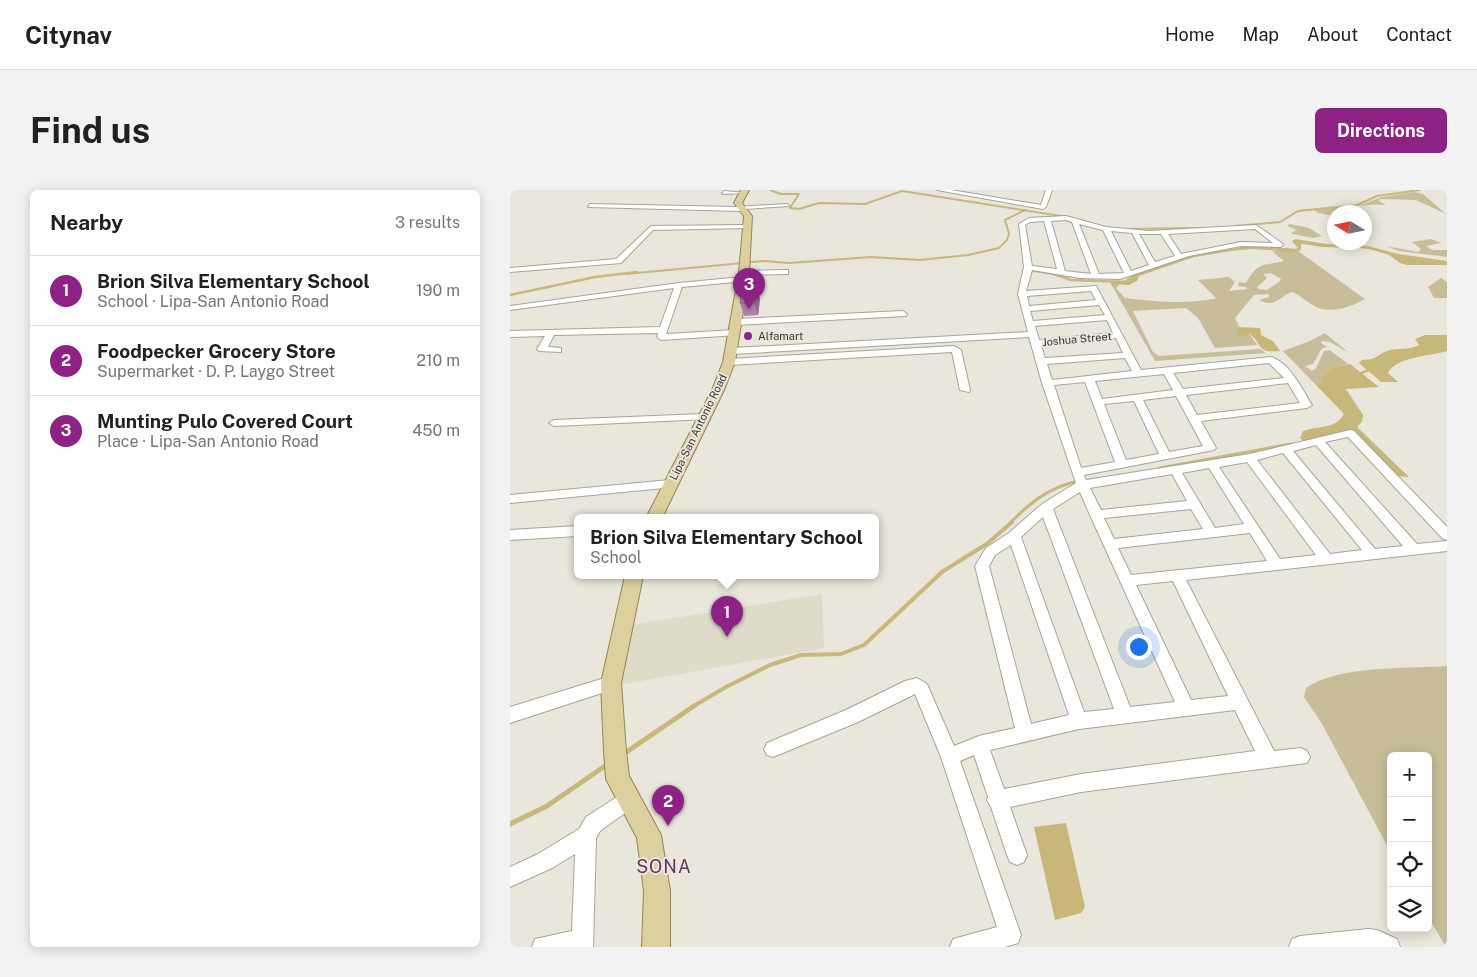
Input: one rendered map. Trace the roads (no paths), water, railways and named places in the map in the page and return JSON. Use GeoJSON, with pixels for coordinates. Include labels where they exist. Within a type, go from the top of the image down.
{"type":"FeatureCollection","features":[{"type":"Feature","properties":{"kind":"main road"},"geometry":{"type":"LineString","coordinates":[[741,208],[738,201],[744,192]]}},
{"type":"Feature","properties":{"kind":"main road","name":"Lipa-San Antonio Road"},"geometry":{"type":"LineString","coordinates":[[656,514],[718,390],[731,356],[743,269],[748,214],[741,208]]}},
{"type":"Feature","properties":{"kind":"main road"},"geometry":{"type":"LineString","coordinates":[[633,579],[611,683],[615,751],[624,788],[649,835],[657,891],[656,947]]}},
{"type":"Feature","properties":{"kind":"street"},"geometry":{"type":"LineString","coordinates":[[940,190],[1045,206],[1049,190]]}},
{"type":"Feature","properties":{"kind":"street"},"geometry":{"type":"LineString","coordinates":[[724,193],[744,192]]}},
{"type":"Feature","properties":{"kind":"street"},"geometry":{"type":"LineString","coordinates":[[1024,204],[1026,196]]}},
{"type":"Feature","properties":{"kind":"street"},"geometry":{"type":"LineString","coordinates":[[638,208],[651,199]]}},
{"type":"Feature","properties":{"kind":"street"},"geometry":{"type":"LineString","coordinates":[[590,206],[741,208],[787,206]]}},
{"type":"Feature","properties":{"kind":"street"},"geometry":{"type":"LineString","coordinates":[[1047,219],[1062,272]]}},
{"type":"Feature","properties":{"kind":"street"},"geometry":{"type":"LineString","coordinates":[[1074,219],[1096,277]]}},
{"type":"Feature","properties":{"kind":"street"},"geometry":{"type":"LineString","coordinates":[[1029,268],[1096,277],[1129,276],[1153,265],[1206,251],[1250,244],[1280,245],[1258,227],[1135,232],[1106,229],[1074,219],[1029,220],[1023,222],[1029,268],[1028,281],[1022,294],[1025,309],[1079,479],[1186,708]]}},
{"type":"Feature","properties":{"kind":"street"},"geometry":{"type":"LineString","coordinates":[[510,270],[618,261],[651,228],[747,227]]}},
{"type":"Feature","properties":{"kind":"street"},"geometry":{"type":"LineString","coordinates":[[1106,229],[1129,276]]}},
{"type":"Feature","properties":{"kind":"street"},"geometry":{"type":"LineString","coordinates":[[1233,229],[1250,244]]}},
{"type":"Feature","properties":{"kind":"street"},"geometry":{"type":"LineString","coordinates":[[1192,230],[1196,237]]}},
{"type":"Feature","properties":{"kind":"street"},"geometry":{"type":"LineString","coordinates":[[1135,232],[1153,265]]}},
{"type":"Feature","properties":{"kind":"street"},"geometry":{"type":"LineString","coordinates":[[1163,232],[1179,257]]}},
{"type":"Feature","properties":{"kind":"street"},"geometry":{"type":"LineString","coordinates":[[1201,244],[1206,251]]}},
{"type":"Feature","properties":{"kind":"street"},"geometry":{"type":"LineString","coordinates":[[510,308],[679,285],[743,269],[785,272]]}},
{"type":"Feature","properties":{"kind":"street"},"geometry":{"type":"LineString","coordinates":[[679,285],[661,337],[668,338],[735,328],[903,314]]}},
{"type":"Feature","properties":{"kind":"street"},"geometry":{"type":"LineString","coordinates":[[1022,294],[1092,287],[1110,317],[1117,335],[1138,374]]}},
{"type":"Feature","properties":{"kind":"street"},"geometry":{"type":"LineString","coordinates":[[1025,309],[1101,302]]}},
{"type":"Feature","properties":{"kind":"street"},"geometry":{"type":"LineString","coordinates":[[1030,324],[1110,317]]}},
{"type":"Feature","properties":{"kind":"street"},"geometry":{"type":"LineString","coordinates":[[510,334],[663,330]]}},
{"type":"Feature","properties":{"kind":"street"},"geometry":{"type":"LineString","coordinates":[[550,334],[542,350],[558,350]]}},
{"type":"Feature","properties":{"kind":"street","name":"Joshua Street"},"geometry":{"type":"LineString","coordinates":[[731,356],[1117,335]]}},
{"type":"Feature","properties":{"kind":"street"},"geometry":{"type":"LineString","coordinates":[[731,356],[954,349],[956,350],[965,390]]}},
{"type":"Feature","properties":{"kind":"street"},"geometry":{"type":"LineString","coordinates":[[1043,361],[1127,355]]}},
{"type":"Feature","properties":{"kind":"street"},"geometry":{"type":"LineString","coordinates":[[1047,383],[1272,360],[1290,380],[1306,406],[1193,419]]}},
{"type":"Feature","properties":{"kind":"street"},"geometry":{"type":"LineString","coordinates":[[1025,734],[982,566],[983,560],[989,552],[1014,535],[1079,479],[1122,465],[1210,448],[1178,395],[1168,372]]}},
{"type":"Feature","properties":{"kind":"street"},"geometry":{"type":"LineString","coordinates":[[1089,379],[1122,465]]}},
{"type":"Feature","properties":{"kind":"street"},"geometry":{"type":"LineString","coordinates":[[1098,402],[1178,395],[1290,380]]}},
{"type":"Feature","properties":{"kind":"street"},"geometry":{"type":"LineString","coordinates":[[1138,399],[1166,457]]}},
{"type":"Feature","properties":{"kind":"street"},"geometry":{"type":"LineString","coordinates":[[554,423],[704,417]]}},
{"type":"Feature","properties":{"kind":"street"},"geometry":{"type":"LineString","coordinates":[[1079,479],[1175,470],[1250,458],[1350,433],[1447,535]]}},
{"type":"Feature","properties":{"kind":"street"},"geometry":{"type":"LineString","coordinates":[[1320,442],[1414,550]]}},
{"type":"Feature","properties":{"kind":"street"},"geometry":{"type":"LineString","coordinates":[[1286,450],[1372,554]]}},
{"type":"Feature","properties":{"kind":"street"},"geometry":{"type":"LineString","coordinates":[[1250,458],[1326,559]]}},
{"type":"Feature","properties":{"kind":"street"},"geometry":{"type":"LineString","coordinates":[[1212,464],[1277,564]]}},
{"type":"Feature","properties":{"kind":"street"},"geometry":{"type":"LineString","coordinates":[[1175,470],[1212,533]]}},
{"type":"Feature","properties":{"kind":"street"},"geometry":{"type":"LineString","coordinates":[[510,499],[670,484]]}},
{"type":"Feature","properties":{"kind":"street"},"geometry":{"type":"LineString","coordinates":[[1096,515],[1195,504]]}},
{"type":"Feature","properties":{"kind":"street"},"geometry":{"type":"LineString","coordinates":[[1046,507],[1125,715]]}},
{"type":"Feature","properties":{"kind":"street"},"geometry":{"type":"LineString","coordinates":[[1110,544],[1254,528]]}},
{"type":"Feature","properties":{"kind":"street"},"geometry":{"type":"LineString","coordinates":[[510,536],[574,531]]}},
{"type":"Feature","properties":{"kind":"street"},"geometry":{"type":"LineString","coordinates":[[1014,535],[1079,721]]}},
{"type":"Feature","properties":{"kind":"street"},"geometry":{"type":"LineString","coordinates":[[1127,581],[1447,546]]}},
{"type":"Feature","properties":{"kind":"street"},"geometry":{"type":"LineString","coordinates":[[1177,576],[1268,758]]}},
{"type":"Feature","properties":{"kind":"street"},"geometry":{"type":"LineString","coordinates":[[510,715],[611,683]]}},
{"type":"Feature","properties":{"kind":"street"},"geometry":{"type":"LineString","coordinates":[[773,749],[852,716],[917,685],[921,689],[950,756],[1010,935],[961,947]]}},
{"type":"Feature","properties":{"kind":"street"},"geometry":{"type":"LineString","coordinates":[[950,756],[979,744],[1079,721],[1241,702]]}},
{"type":"Feature","properties":{"kind":"street"},"geometry":{"type":"LineString","coordinates":[[979,744],[996,800],[1017,855]]}},
{"type":"Feature","properties":{"kind":"street"},"geometry":{"type":"LineString","coordinates":[[996,800],[1090,782],[1268,758],[1278,760],[1301,757]]}},
{"type":"Feature","properties":{"kind":"street"},"geometry":{"type":"LineString","coordinates":[[543,947],[582,943],[586,836],[593,824],[624,788]]}},
{"type":"Feature","properties":{"kind":"street"},"geometry":{"type":"LineString","coordinates":[[510,877],[545,861],[586,836]]}},
{"type":"Feature","properties":{"kind":"street"},"geometry":{"type":"LineString","coordinates":[[1300,947],[1368,940],[1387,945]]}},
{"type":"Feature","properties":{"kind":"waterway"},"geometry":{"type":"LineString","coordinates":[[770,190],[781,194],[799,194],[790,208],[799,209],[819,203],[865,204],[902,191],[1024,210]]}},
{"type":"Feature","properties":{"kind":"waterway"},"geometry":{"type":"LineString","coordinates":[[1235,226],[1280,222],[1298,211],[1357,205],[1377,196],[1420,190]]}},
{"type":"Feature","properties":{"kind":"waterway"},"geometry":{"type":"LineString","coordinates":[[626,274],[764,261],[789,263],[871,257],[920,260],[968,255],[999,248],[1007,240],[1009,234],[1005,220],[1024,210]]}},
{"type":"Feature","properties":{"kind":"waterway"},"geometry":{"type":"LineString","coordinates":[[1024,210],[1067,217]]}},
{"type":"Feature","properties":{"kind":"waterway"},"geometry":{"type":"LineString","coordinates":[[1120,229],[1200,228]]}},
{"type":"Feature","properties":{"kind":"waterway"},"geometry":{"type":"LineString","coordinates":[[1139,274],[1194,256],[1251,247],[1296,250],[1300,248],[1297,242],[1322,246],[1365,247],[1405,257],[1447,263]]}},
{"type":"Feature","properties":{"kind":"waterway"},"geometry":{"type":"LineString","coordinates":[[1029,270],[1052,274]]}},
{"type":"Feature","properties":{"kind":"waterway"},"geometry":{"type":"LineString","coordinates":[[510,295],[595,277],[637,272]]}},
{"type":"Feature","properties":{"kind":"waterway"},"geometry":{"type":"LineString","coordinates":[[1048,272],[1071,280],[1127,282],[1141,272]]}},
{"type":"Feature","properties":{"kind":"waterway"},"geometry":{"type":"LineString","coordinates":[[1339,382],[1381,365],[1386,355],[1416,354],[1447,342]]}},
{"type":"Feature","properties":{"kind":"waterway"},"geometry":{"type":"LineString","coordinates":[[1337,434],[1349,423],[1352,412],[1336,386],[1340,380]]}},
{"type":"Feature","properties":{"kind":"waterway"},"geometry":{"type":"LineString","coordinates":[[1160,468],[1291,444]]}},
{"type":"Feature","properties":{"kind":"waterway"},"geometry":{"type":"LineString","coordinates":[[1010,523],[1041,496],[1059,487],[1079,481]]}},
{"type":"Feature","properties":{"kind":"waterway"},"geometry":{"type":"LineString","coordinates":[[692,707],[770,665],[801,655],[841,654],[864,645],[942,572],[988,543],[1012,522]]}},
{"type":"Feature","properties":{"kind":"waterway"},"geometry":{"type":"LineString","coordinates":[[622,755],[694,706]]}},
{"type":"Feature","properties":{"kind":"waterway"},"geometry":{"type":"LineString","coordinates":[[510,824],[547,806],[608,764]]}},
{"type":"Feature","properties":{"kind":"place","name":"Munting Pulo Covered Court"},"geometry":{"type":"Point","coordinates":[749,309]}},
{"type":"Feature","properties":{"kind":"place","name":"Alfamart"},"geometry":{"type":"Point","coordinates":[748,336]}},
{"type":"Feature","properties":{"kind":"place","name":"Brion Silva Elementary School"},"geometry":{"type":"Point","coordinates":[727,637]}},
{"type":"Feature","properties":{"kind":"place","name":"Foodpecker Grocery Store"},"geometry":{"type":"Point","coordinates":[668,826]}},
{"type":"Feature","properties":{"kind":"district","name":"SONA"},"geometry":{"type":"Point","coordinates":[664,866]}}]}
